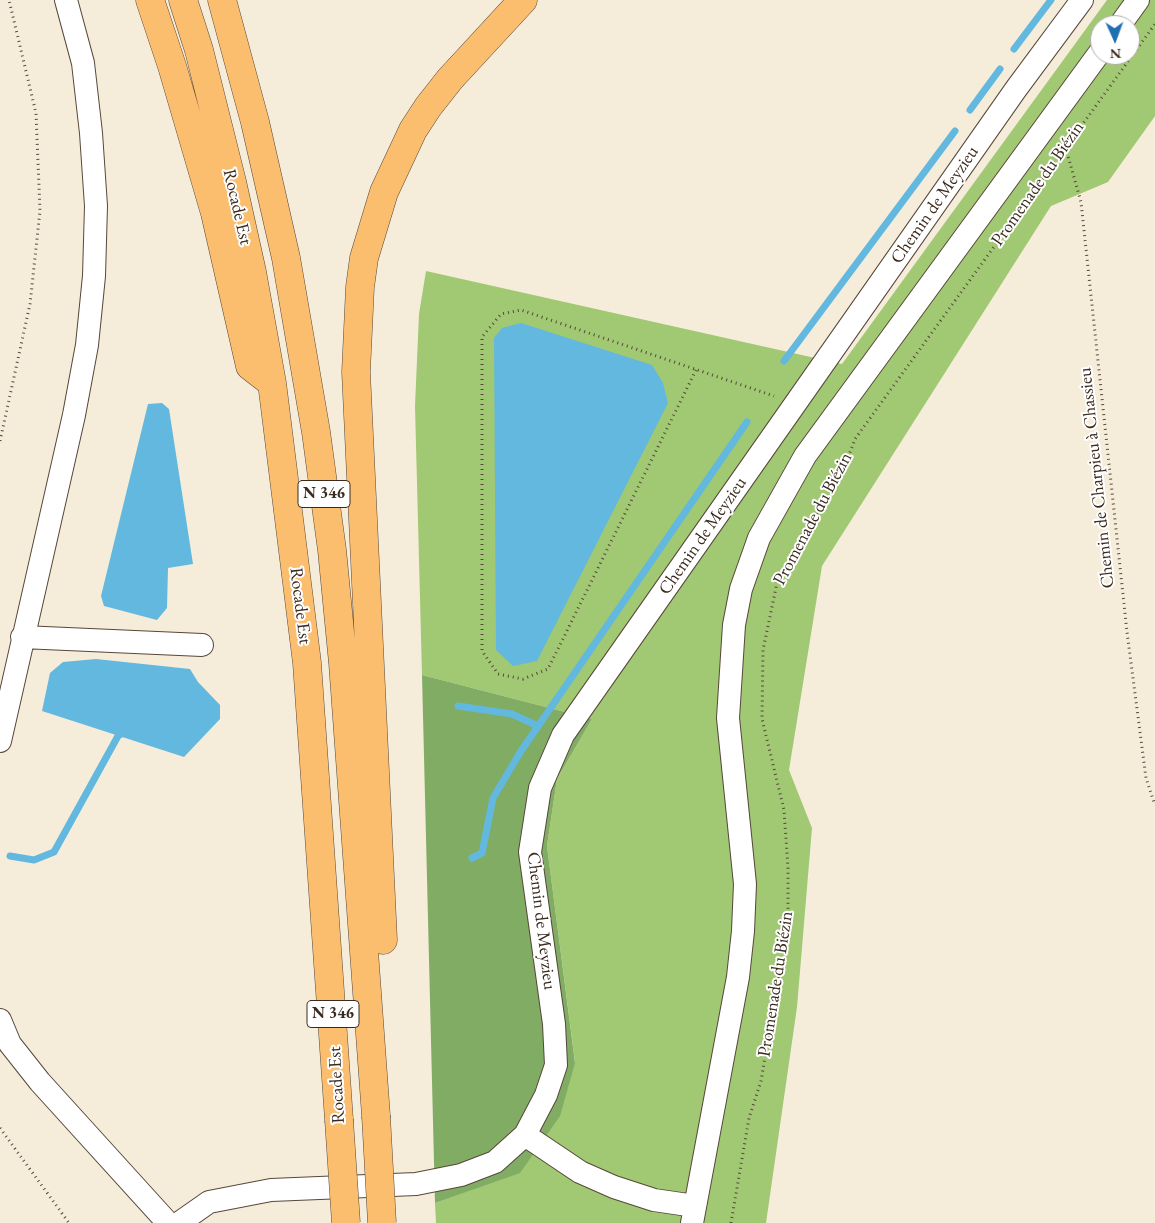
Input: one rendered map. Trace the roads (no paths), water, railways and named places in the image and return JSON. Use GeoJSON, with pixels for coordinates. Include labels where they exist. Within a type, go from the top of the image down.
{"type":"FeatureCollection","features":[{"type":"Feature","properties":{"kind":"highway"},"geometry":{"type":"LineString","coordinates":[[150,0],[172,66],[214,213],[250,366],[272,383]]}},
{"type":"Feature","properties":{"kind":"highway","name":"Rocade Est"},"geometry":{"type":"LineString","coordinates":[[183,0],[199,50],[232,182],[252,272],[272,383],[307,663],[346,1223]]}},
{"type":"Feature","properties":{"kind":"highway","name":"Rocade Est"},"geometry":{"type":"LineString","coordinates":[[222,0],[255,122],[286,258],[316,432],[332,550],[343,663],[368,998],[382,1223]]}},
{"type":"Feature","properties":{"kind":"highway"},"geometry":{"type":"LineString","coordinates":[[368,998],[384,971],[356,372],[360,287],[364,258],[384,192],[413,130],[450,79],[522,0]]}},
{"type":"Feature","properties":{"kind":"street"},"geometry":{"type":"LineString","coordinates":[[0,741],[22,637],[74,415],[87,345],[94,276],[96,206],[91,133],[83,63],[66,0]]}},
{"type":"Feature","properties":{"kind":"street","name":"Chemin de Meyzieu"},"geometry":{"type":"LineString","coordinates":[[525,1135],[546,1095],[556,1065],[554,1024],[530,852],[540,788],[563,735],[1016,89],[1082,0]]}},
{"type":"Feature","properties":{"kind":"street"},"geometry":{"type":"LineString","coordinates":[[1127,15],[1138,0]]}},
{"type":"Feature","properties":{"kind":"street","name":"Promenade du Biézin"},"geometry":{"type":"LineString","coordinates":[[693,1215],[738,977],[743,931],[745,884],[728,718],[734,625],[741,589],[759,538],[805,456],[1091,65]]}},
{"type":"Feature","properties":{"kind":"street"},"geometry":{"type":"LineString","coordinates":[[22,637],[202,645]]}},
{"type":"Feature","properties":{"kind":"street"},"geometry":{"type":"LineString","coordinates":[[0,1020],[10,1044],[40,1082],[168,1223]]}},
{"type":"Feature","properties":{"kind":"street"},"geometry":{"type":"LineString","coordinates":[[179,1223],[209,1202],[270,1190],[416,1184],[461,1175],[495,1162],[525,1135],[580,1172],[614,1187],[693,1215]]}},
{"type":"Feature","properties":{"kind":"water"},"geometry":{"type":"Polygon","coordinates":[[[521,323],[652,365],[663,383],[668,403],[537,661],[513,666],[496,650],[494,338],[502,328],[521,323]]]}},
{"type":"Feature","properties":{"kind":"water"},"geometry":{"type":"Polygon","coordinates":[[[162,403],[169,409],[193,564],[168,568],[167,608],[157,620],[104,606],[101,596],[148,404],[162,403]]]}},
{"type":"Feature","properties":{"kind":"water"},"geometry":{"type":"Polygon","coordinates":[[[96,659],[190,669],[198,682],[220,705],[220,719],[184,757],[42,711],[50,673],[63,662],[96,659]]]}},
{"type":"Feature","properties":{"kind":"waterway"},"geometry":{"type":"LineString","coordinates":[[1014,49],[1051,0]]}},
{"type":"Feature","properties":{"kind":"waterway"},"geometry":{"type":"LineString","coordinates":[[970,110],[1000,69]]}},
{"type":"Feature","properties":{"kind":"waterway"},"geometry":{"type":"LineString","coordinates":[[784,361],[955,131]]}},
{"type":"Feature","properties":{"kind":"waterway"},"geometry":{"type":"LineString","coordinates":[[472,858],[482,853],[493,798],[521,751],[747,422]]}},
{"type":"Feature","properties":{"kind":"waterway"},"geometry":{"type":"LineString","coordinates":[[458,706],[512,714],[538,726]]}},
{"type":"Feature","properties":{"kind":"waterway"},"geometry":{"type":"LineString","coordinates":[[10,856],[34,860],[54,852],[118,736],[126,731]]}}]}
